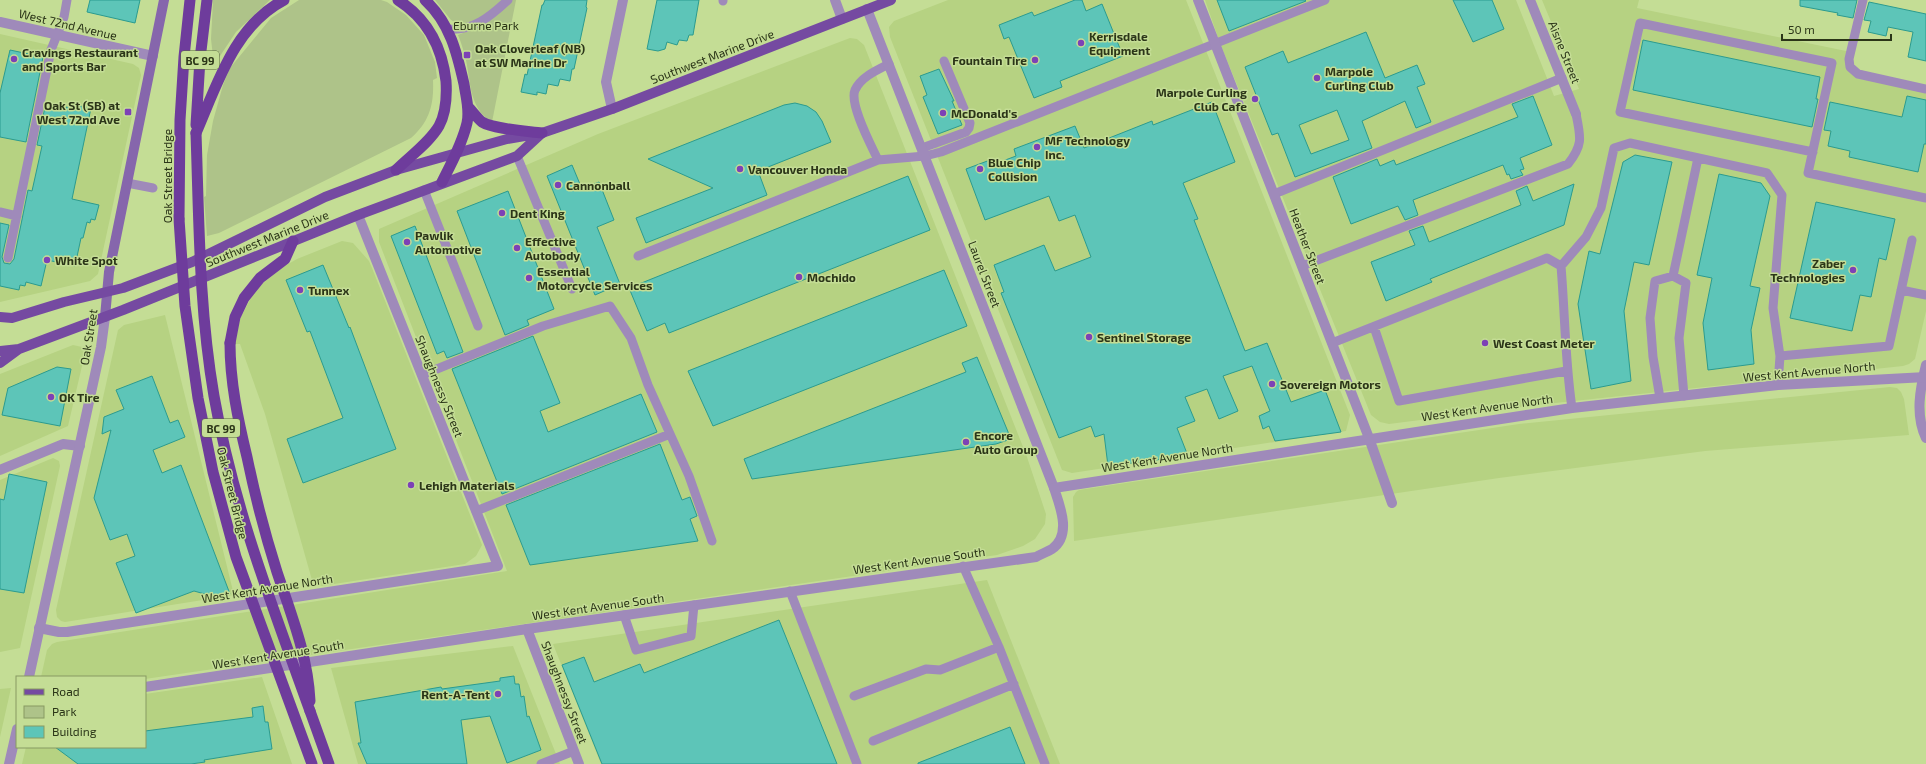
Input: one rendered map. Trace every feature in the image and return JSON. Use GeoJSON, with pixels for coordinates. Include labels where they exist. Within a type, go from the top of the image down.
{"type":"FeatureCollection","features":[{"type":"Feature","properties":{"kind":"highway","name":"Oak Street Bridge"},"geometry":{"type":"LineString","coordinates":[[190,0],[184,57],[180,120],[179,219],[185,306],[199,405],[213,472],[236,558],[312,764]]}},
{"type":"Feature","properties":{"kind":"highway","name":"BC 99"},"geometry":{"type":"LineString","coordinates":[[199,121],[200,59],[207,0]]}},
{"type":"Feature","properties":{"kind":"highway"},"geometry":{"type":"LineString","coordinates":[[199,121],[238,43],[264,14],[284,0]]}},
{"type":"Feature","properties":{"kind":"highway"},"geometry":{"type":"LineString","coordinates":[[396,170],[429,140],[438,127],[444,112],[446,89],[443,59],[436,43],[421,18],[398,0]]}},
{"type":"Feature","properties":{"kind":"highway"},"geometry":{"type":"LineString","coordinates":[[426,0],[437,13],[447,29],[457,53],[469,108],[467,123],[457,152],[442,182]]}},
{"type":"Feature","properties":{"kind":"highway"},"geometry":{"type":"LineString","coordinates":[[469,108],[481,121],[493,127],[542,133]]}},
{"type":"Feature","properties":{"kind":"highway","name":"Oak Street Bridge"},"geometry":{"type":"LineString","coordinates":[[199,121],[196,134],[202,305],[214,396],[230,468],[253,553],[329,764]]}},
{"type":"Feature","properties":{"kind":"highway"},"geometry":{"type":"LineString","coordinates":[[293,241],[285,259],[260,278],[244,298],[235,317],[230,343],[230,367],[242,438],[258,506],[297,629],[309,679],[310,711]]}},
{"type":"Feature","properties":{"kind":"main road","name":"Oak Street"},"geometry":{"type":"LineString","coordinates":[[106,317],[109,272],[164,0]]}},
{"type":"Feature","properties":{"kind":"main road","name":"Southwest Marine Drive"},"geometry":{"type":"LineString","coordinates":[[0,317],[12,318],[64,302],[108,292],[192,262],[325,197],[396,170],[507,139],[542,133],[612,109],[891,0]]}},
{"type":"Feature","properties":{"kind":"main road","name":"Southwest Marine Drive"},"geometry":{"type":"LineString","coordinates":[[0,363],[19,349],[106,317],[442,182],[517,156],[542,133]]}},
{"type":"Feature","properties":{"kind":"main road"},"geometry":{"type":"LineString","coordinates":[[0,325],[12,318]]}},
{"type":"Feature","properties":{"kind":"main road"},"geometry":{"type":"LineString","coordinates":[[0,351],[19,349]]}},
{"type":"Feature","properties":{"kind":"street"},"geometry":{"type":"LineString","coordinates":[[612,109],[606,82],[623,0]]}},
{"type":"Feature","properties":{"kind":"street"},"geometry":{"type":"LineString","coordinates":[[835,0],[842,19]]}},
{"type":"Feature","properties":{"kind":"street","name":"Heather Street"},"geometry":{"type":"LineString","coordinates":[[1198,0],[1369,438],[1392,503]]}},
{"type":"Feature","properties":{"kind":"street","name":"Aisne Street"},"geometry":{"type":"LineString","coordinates":[[1530,0],[1576,114]]}},
{"type":"Feature","properties":{"kind":"street","name":"Laurel Street"},"geometry":{"type":"LineString","coordinates":[[867,9],[1054,488],[1062,512],[1063,526],[1062,537],[1053,548]]}},
{"type":"Feature","properties":{"kind":"street","name":"West 72nd Avenue"},"geometry":{"type":"LineString","coordinates":[[0,22],[153,56]]}},
{"type":"Feature","properties":{"kind":"street","name":"Shaughnessy Street"},"geometry":{"type":"LineString","coordinates":[[358,215],[498,566]]}},
{"type":"Feature","properties":{"kind":"street","name":"Oak Street"},"geometry":{"type":"LineString","coordinates":[[29,676],[80,446],[106,317]]}},
{"type":"Feature","properties":{"kind":"street"},"geometry":{"type":"LineString","coordinates":[[1926,365],[1925,377],[1920,395],[1921,427],[1926,438]]}},
{"type":"Feature","properties":{"kind":"street","name":"West Kent Avenue North"},"geometry":{"type":"LineString","coordinates":[[1054,488],[1369,438],[1572,408],[1778,385],[1925,377]]}},
{"type":"Feature","properties":{"kind":"street"},"geometry":{"type":"LineString","coordinates":[[0,470],[63,444],[80,446]]}},
{"type":"Feature","properties":{"kind":"street","name":"West Kent Avenue South"},"geometry":{"type":"LineString","coordinates":[[146,687],[527,629],[962,566],[1036,557],[1053,548]]}},
{"type":"Feature","properties":{"kind":"street","name":"West Kent Avenue North"},"geometry":{"type":"LineString","coordinates":[[39,628],[67,632],[498,566]]}},
{"type":"Feature","properties":{"kind":"street","name":"Shaughnessy Street"},"geometry":{"type":"LineString","coordinates":[[527,629],[579,764]]}},
{"type":"Feature","properties":{"kind":"street"},"geometry":{"type":"LineString","coordinates":[[16,733],[9,763],[20,764]]}},
{"type":"Feature","properties":{"kind":"lane"},"geometry":{"type":"LineString","coordinates":[[8,258],[51,50],[64,17],[67,0]]}},
{"type":"Feature","properties":{"kind":"lane"},"geometry":{"type":"LineString","coordinates":[[447,29],[458,30],[476,24],[501,7],[508,0]]}},
{"type":"Feature","properties":{"kind":"lane"},"geometry":{"type":"LineString","coordinates":[[638,256],[878,160],[923,152],[941,152],[1215,45],[1325,0]]}},
{"type":"Feature","properties":{"kind":"lane"},"geometry":{"type":"LineString","coordinates":[[1863,0],[1849,59],[1850,67],[1858,74],[1926,90]]}},
{"type":"Feature","properties":{"kind":"lane"},"geometry":{"type":"LineString","coordinates":[[1813,152],[1620,112],[1640,23],[1832,63],[1813,152],[1808,173],[1926,198]]}},
{"type":"Feature","properties":{"kind":"lane"},"geometry":{"type":"LineString","coordinates":[[923,152],[966,132],[969,128],[970,123],[944,61]]}},
{"type":"Feature","properties":{"kind":"lane"},"geometry":{"type":"LineString","coordinates":[[878,160],[854,103],[855,90],[867,76],[889,64]]}},
{"type":"Feature","properties":{"kind":"lane"},"geometry":{"type":"LineString","coordinates":[[1274,194],[1562,78]]}},
{"type":"Feature","properties":{"kind":"lane"},"geometry":{"type":"LineString","coordinates":[[1302,266],[1568,164],[1577,152],[1581,136],[1576,114]]}},
{"type":"Feature","properties":{"kind":"lane"},"geometry":{"type":"LineString","coordinates":[[1572,408],[1566,371],[1567,353],[1561,266],[1586,237],[1600,208],[1614,148],[1630,143],[1767,173],[1782,195],[1773,308],[1780,356],[1778,385]]}},
{"type":"Feature","properties":{"kind":"lane"},"geometry":{"type":"LineString","coordinates":[[517,156],[572,289]]}},
{"type":"Feature","properties":{"kind":"lane"},"geometry":{"type":"LineString","coordinates":[[1674,276],[1698,158]]}},
{"type":"Feature","properties":{"kind":"lane"},"geometry":{"type":"LineString","coordinates":[[127,183],[153,188]]}},
{"type":"Feature","properties":{"kind":"lane"},"geometry":{"type":"LineString","coordinates":[[424,190],[478,326]]}},
{"type":"Feature","properties":{"kind":"lane"},"geometry":{"type":"LineString","coordinates":[[0,212],[17,216]]}},
{"type":"Feature","properties":{"kind":"lane"},"geometry":{"type":"LineString","coordinates":[[1780,356],[1889,346],[1912,240]]}},
{"type":"Feature","properties":{"kind":"lane"},"geometry":{"type":"LineString","coordinates":[[1332,343],[1547,258],[1561,266]]}},
{"type":"Feature","properties":{"kind":"lane"},"geometry":{"type":"LineString","coordinates":[[1660,398],[1653,357],[1650,318],[1656,281],[1674,276],[1686,283],[1679,338],[1684,396]]}},
{"type":"Feature","properties":{"kind":"lane"},"geometry":{"type":"LineString","coordinates":[[1901,290],[1926,295]]}},
{"type":"Feature","properties":{"kind":"lane"},"geometry":{"type":"LineString","coordinates":[[422,375],[543,326],[610,306],[631,338],[648,385],[689,476],[712,541]]}},
{"type":"Feature","properties":{"kind":"lane"},"geometry":{"type":"LineString","coordinates":[[1374,327],[1399,400],[1566,371]]}},
{"type":"Feature","properties":{"kind":"lane"},"geometry":{"type":"LineString","coordinates":[[476,511],[670,434]]}},
{"type":"Feature","properties":{"kind":"lane"},"geometry":{"type":"LineString","coordinates":[[962,566],[999,647],[1045,764]]}},
{"type":"Feature","properties":{"kind":"lane"},"geometry":{"type":"LineString","coordinates":[[790,592],[857,764]]}},
{"type":"Feature","properties":{"kind":"lane"},"geometry":{"type":"LineString","coordinates":[[624,615],[636,650],[691,636],[694,605]]}},
{"type":"Feature","properties":{"kind":"lane"},"geometry":{"type":"LineString","coordinates":[[854,696],[926,669],[940,670],[999,647]]}},
{"type":"Feature","properties":{"kind":"lane"},"geometry":{"type":"LineString","coordinates":[[873,741],[1014,684]]}},
{"type":"Feature","properties":{"kind":"lane"},"geometry":{"type":"LineString","coordinates":[[541,764],[574,751]]}},
{"type":"Feature","properties":{"kind":"shaded area"},"geometry":{"type":"Polygon","coordinates":[[[948,0],[1186,0],[1350,415],[1346,431],[1072,473],[1062,470],[890,37],[889,27],[894,21],[948,0]]]}},
{"type":"Feature","properties":{"kind":"shaded area"},"geometry":{"type":"Polygon","coordinates":[[[1205,0],[1516,0],[1554,96],[1579,89],[1542,0],[1639,0],[1637,8],[1851,52],[1850,67],[1926,89],[1926,311],[1915,359],[1909,364],[1903,366],[1546,404],[1389,424],[1380,422],[1371,415],[1220,43],[1205,0]]]}},
{"type":"Feature","properties":{"kind":"shaded area"},"geometry":{"type":"Polygon","coordinates":[[[0,34],[133,64],[139,68],[141,75],[98,274],[90,281],[0,302],[0,34]]]}},
{"type":"Feature","properties":{"kind":"shaded area"},"geometry":{"type":"Polygon","coordinates":[[[850,38],[857,39],[864,45],[1027,457],[1046,514],[1045,524],[1035,539],[1023,546],[997,555],[146,679],[146,676],[41,676],[47,650],[52,644],[57,642],[507,571],[379,242],[379,229],[598,134],[850,38]]]}},
{"type":"Feature","properties":{"kind":"shaded area"},"geometry":{"type":"Polygon","coordinates":[[[342,241],[353,243],[369,261],[482,545],[476,556],[465,564],[321,586],[312,580],[265,414],[240,344],[235,344],[240,319],[253,294],[263,283],[283,267],[297,259],[342,241]]]}},
{"type":"Feature","properties":{"kind":"shaded area"},"geometry":{"type":"Polygon","coordinates":[[[165,315],[234,595],[65,622],[61,621],[57,617],[56,610],[118,330],[124,325],[165,315]]]}},
{"type":"Feature","properties":{"kind":"shaded area"},"geometry":{"type":"Polygon","coordinates":[[[73,345],[82,347],[85,353],[68,426],[0,456],[0,374],[73,345]]]}},
{"type":"Feature","properties":{"kind":"shaded area"},"geometry":{"type":"Polygon","coordinates":[[[1890,387],[1897,388],[1901,392],[1904,399],[1909,435],[1705,451],[1499,478],[1074,541],[1073,497],[1079,490],[1519,424],[1890,387]]]}},
{"type":"Feature","properties":{"kind":"shaded area"},"geometry":{"type":"Polygon","coordinates":[[[53,458],[59,461],[60,466],[20,648],[0,652],[0,480],[53,458]]]}},
{"type":"Feature","properties":{"kind":"shaded area"},"geometry":{"type":"Polygon","coordinates":[[[987,580],[1060,764],[601,764],[553,644],[987,580]]]}},
{"type":"Feature","properties":{"kind":"shaded area"},"geometry":{"type":"Polygon","coordinates":[[[513,646],[560,764],[358,764],[331,668],[513,646]]]}},
{"type":"Feature","properties":{"kind":"shaded area"},"geometry":{"type":"Polygon","coordinates":[[[262,677],[292,764],[22,764],[26,748],[146,748],[146,694],[262,677]]]}},
{"type":"Feature","properties":{"kind":"shaded area"},"geometry":{"type":"Polygon","coordinates":[[[11,688],[0,737],[0,689],[11,688]]]}},
{"type":"Feature","properties":{"kind":"green space"},"geometry":{"type":"Polygon","coordinates":[[[213,0],[270,0],[236,32],[214,65],[211,39],[213,0]]]}},
{"type":"Feature","properties":{"kind":"green space"},"geometry":{"type":"Polygon","coordinates":[[[299,0],[381,0],[387,2],[406,15],[424,35],[435,62],[437,78],[433,80],[433,97],[430,112],[423,125],[411,138],[219,233],[207,236],[204,197],[206,196],[207,155],[213,121],[223,85],[230,68],[271,18],[299,0]]]}},
{"type":"Feature","properties":{"kind":"green space","name":"Eburne Park"},"geometry":{"type":"Polygon","coordinates":[[[435,0],[516,0],[492,122],[478,109],[474,101],[465,56],[458,35],[463,33],[458,24],[451,20],[435,0]]]}},
{"type":"Feature","properties":{"kind":"building"},"geometry":{"type":"Polygon","coordinates":[[[90,0],[140,0],[135,23],[87,12],[90,0]]]}},
{"type":"Feature","properties":{"kind":"building"},"geometry":{"type":"Polygon","coordinates":[[[545,0],[587,0],[587,8],[570,81],[560,79],[558,86],[548,84],[546,94],[537,92],[537,95],[521,92],[525,74],[527,75],[542,5],[545,0]]]}},
{"type":"Feature","properties":{"kind":"building"},"geometry":{"type":"Polygon","coordinates":[[[657,0],[699,0],[693,35],[689,35],[687,41],[679,40],[677,45],[667,42],[665,49],[658,51],[647,49],[657,0]]]}},
{"type":"Feature","properties":{"kind":"building","name":"Kerrisdale Equipment"},"geometry":{"type":"Polygon","coordinates":[[[1075,0],[1082,0],[1086,11],[1102,4],[1123,56],[1060,81],[1062,87],[1034,98],[1009,37],[1004,39],[999,25],[1032,12],[1034,16],[1075,0]]]}},
{"type":"Feature","properties":{"kind":"building"},"geometry":{"type":"Polygon","coordinates":[[[1217,0],[1305,0],[1306,1],[1229,31],[1217,0]]]}},
{"type":"Feature","properties":{"kind":"building"},"geometry":{"type":"Polygon","coordinates":[[[1453,0],[1492,0],[1504,29],[1473,42],[1453,0]]]}},
{"type":"Feature","properties":{"kind":"building"},"geometry":{"type":"Polygon","coordinates":[[[1800,0],[1857,0],[1853,18],[1837,15],[1838,13],[1800,6],[1800,0]]]}},
{"type":"Feature","properties":{"kind":"building"},"geometry":{"type":"Polygon","coordinates":[[[1869,2],[1926,14],[1926,61],[1908,57],[1913,32],[1888,27],[1886,36],[1868,32],[1871,21],[1864,20],[1869,2]]]}},
{"type":"Feature","properties":{"kind":"building","name":"Marpole Curling Club"},"geometry":{"type":"Polygon","coordinates":[[[1366,32],[1385,78],[1417,65],[1425,84],[1417,87],[1431,122],[1416,128],[1405,101],[1362,121],[1372,148],[1295,177],[1278,133],[1272,135],[1245,67],[1283,51],[1288,63],[1366,32]],[[1337,110],[1299,125],[1311,154],[1349,140],[1337,110]]]}},
{"type":"Feature","properties":{"kind":"building"},"geometry":{"type":"Polygon","coordinates":[[[1643,40],[1820,77],[1816,99],[1818,99],[1812,127],[1633,90],[1643,40]]]}},
{"type":"Feature","properties":{"kind":"building"},"geometry":{"type":"Polygon","coordinates":[[[10,50],[43,57],[26,142],[0,137],[0,93],[10,50]]]}},
{"type":"Feature","properties":{"kind":"building","name":"McDonald's"},"geometry":{"type":"Polygon","coordinates":[[[939,69],[954,101],[952,101],[962,125],[938,134],[923,97],[927,95],[920,76],[939,69]]]}},
{"type":"Feature","properties":{"kind":"building"},"geometry":{"type":"Polygon","coordinates":[[[1533,96],[1552,145],[1520,158],[1524,169],[1520,170],[1523,175],[1511,179],[1509,174],[1507,175],[1503,165],[1413,200],[1418,215],[1405,220],[1398,206],[1351,224],[1333,177],[1377,159],[1380,166],[1394,160],[1396,165],[1518,117],[1512,104],[1533,96]]]}},
{"type":"Feature","properties":{"kind":"building"},"geometry":{"type":"Polygon","coordinates":[[[1907,96],[1926,100],[1926,144],[1924,144],[1918,172],[1849,157],[1850,151],[1828,146],[1831,131],[1824,130],[1830,102],[1902,117],[1907,96]]]}},
{"type":"Feature","properties":{"kind":"building"},"geometry":{"type":"Polygon","coordinates":[[[1212,102],[1235,162],[1183,183],[1198,219],[1194,220],[1245,351],[1267,343],[1291,402],[1325,390],[1341,432],[1275,441],[1269,426],[1263,429],[1259,416],[1270,411],[1252,366],[1223,376],[1238,411],[1219,419],[1207,389],[1185,397],[1195,421],[1177,428],[1188,456],[1108,466],[1104,434],[1095,437],[1091,426],[1059,438],[1001,293],[1004,292],[994,265],[1044,245],[1055,271],[1091,257],[1075,215],[1059,221],[1049,196],[985,220],[966,169],[990,160],[992,165],[1016,156],[1014,149],[1075,126],[1084,148],[1152,121],[1153,125],[1212,102]]]}},
{"type":"Feature","properties":{"kind":"building"},"geometry":{"type":"Polygon","coordinates":[[[795,103],[807,106],[816,112],[822,121],[831,142],[758,171],[767,195],[646,243],[636,218],[713,188],[648,159],[784,105],[795,103]]]}},
{"type":"Feature","properties":{"kind":"building"},"geometry":{"type":"Polygon","coordinates":[[[75,105],[91,108],[72,199],[99,205],[95,220],[91,219],[90,223],[87,222],[83,238],[81,238],[75,266],[47,260],[41,286],[26,282],[25,286],[20,285],[19,290],[0,286],[0,223],[9,225],[2,257],[4,263],[10,264],[14,259],[28,190],[32,191],[42,146],[37,145],[45,107],[65,111],[66,107],[75,109],[75,105]]]}},
{"type":"Feature","properties":{"kind":"building"},"geometry":{"type":"Polygon","coordinates":[[[1635,155],[1672,162],[1649,265],[1634,262],[1624,311],[1631,381],[1591,389],[1578,304],[1589,251],[1600,254],[1623,162],[1635,155]]]}},
{"type":"Feature","properties":{"kind":"building"},"geometry":{"type":"Polygon","coordinates":[[[572,165],[582,189],[599,182],[614,220],[597,227],[620,284],[595,295],[547,176],[572,165]]]}},
{"type":"Feature","properties":{"kind":"building"},"geometry":{"type":"Polygon","coordinates":[[[1719,174],[1761,183],[1770,196],[1750,286],[1760,288],[1751,330],[1754,364],[1708,370],[1703,323],[1712,278],[1697,275],[1719,174]]]}},
{"type":"Feature","properties":{"kind":"building"},"geometry":{"type":"Polygon","coordinates":[[[908,176],[930,230],[669,333],[665,323],[647,331],[629,288],[908,176]]]}},
{"type":"Feature","properties":{"kind":"building"},"geometry":{"type":"Polygon","coordinates":[[[1574,184],[1564,225],[1430,279],[1432,282],[1386,301],[1371,262],[1415,245],[1409,231],[1423,226],[1429,242],[1521,205],[1516,191],[1527,186],[1533,201],[1574,184]]]}},
{"type":"Feature","properties":{"kind":"building"},"geometry":{"type":"Polygon","coordinates":[[[508,191],[554,309],[527,320],[529,325],[505,335],[457,211],[508,191]]]}},
{"type":"Feature","properties":{"kind":"building"},"geometry":{"type":"Polygon","coordinates":[[[1816,202],[1895,219],[1886,260],[1879,258],[1871,297],[1860,295],[1852,331],[1790,318],[1816,202]]]}},
{"type":"Feature","properties":{"kind":"building"},"geometry":{"type":"Polygon","coordinates":[[[415,226],[463,352],[447,358],[444,351],[437,354],[391,236],[415,226]]]}},
{"type":"Feature","properties":{"kind":"building"},"geometry":{"type":"Polygon","coordinates":[[[323,265],[349,328],[350,327],[396,449],[303,483],[287,439],[343,418],[310,331],[307,332],[286,280],[323,265]]]}},
{"type":"Feature","properties":{"kind":"building"},"geometry":{"type":"Polygon","coordinates":[[[944,270],[967,326],[713,426],[688,371],[944,270]]]}},
{"type":"Feature","properties":{"kind":"building"},"geometry":{"type":"Polygon","coordinates":[[[533,336],[560,403],[540,411],[548,432],[641,394],[657,432],[502,494],[452,369],[533,336]]]}},
{"type":"Feature","properties":{"kind":"building"},"geometry":{"type":"Polygon","coordinates":[[[977,357],[1011,439],[996,444],[752,479],[744,459],[966,372],[962,363],[977,357]]]}},
{"type":"Feature","properties":{"kind":"building"},"geometry":{"type":"Polygon","coordinates":[[[57,367],[71,369],[60,426],[2,415],[8,388],[57,367]]]}},
{"type":"Feature","properties":{"kind":"building"},"geometry":{"type":"Polygon","coordinates":[[[152,376],[170,423],[178,420],[185,437],[153,450],[162,473],[181,465],[230,594],[219,598],[194,591],[136,613],[116,563],[135,556],[127,534],[110,540],[94,498],[111,430],[102,434],[104,417],[124,409],[116,390],[152,376]]]}},
{"type":"Feature","properties":{"kind":"building"},"geometry":{"type":"Polygon","coordinates":[[[660,444],[682,500],[690,497],[697,516],[690,519],[698,541],[530,565],[506,505],[660,444]]]}},
{"type":"Feature","properties":{"kind":"building"},"geometry":{"type":"Polygon","coordinates":[[[9,474],[47,482],[24,593],[0,589],[0,499],[4,500],[9,474]]]}},
{"type":"Feature","properties":{"kind":"building"},"geometry":{"type":"Polygon","coordinates":[[[779,620],[837,764],[602,764],[562,665],[584,657],[594,682],[640,664],[644,673],[779,620]]]}},
{"type":"Feature","properties":{"kind":"building"},"geometry":{"type":"Polygon","coordinates":[[[514,676],[515,684],[519,684],[521,697],[524,696],[527,717],[529,716],[541,750],[507,763],[490,716],[461,720],[467,764],[367,764],[358,743],[361,743],[355,702],[441,687],[442,689],[500,681],[500,678],[514,676]]]}},
{"type":"Feature","properties":{"kind":"building"},"geometry":{"type":"Polygon","coordinates":[[[263,706],[265,722],[268,722],[272,749],[204,760],[205,762],[191,764],[78,764],[56,748],[146,748],[146,731],[253,717],[252,708],[263,706]]]}},
{"type":"Feature","properties":{"kind":"building"},"geometry":{"type":"Polygon","coordinates":[[[1010,727],[1025,764],[918,764],[918,763],[1010,727]]]}},
{"type":"Feature","properties":{"kind":"place","name":"Kerrisdale Equipment"},"geometry":{"type":"Point","coordinates":[1081,43]}},
{"type":"Feature","properties":{"kind":"place","name":"Oak Cloverleaf (NB) at SW Marine Dr"},"geometry":{"type":"Point","coordinates":[467,55]}},
{"type":"Feature","properties":{"kind":"place","name":"Cravings Restaurant and Sports Bar"},"geometry":{"type":"Point","coordinates":[14,59]}},
{"type":"Feature","properties":{"kind":"place","name":"Fountain Tire"},"geometry":{"type":"Point","coordinates":[1035,60]}},
{"type":"Feature","properties":{"kind":"place","name":"Marpole Curling Club"},"geometry":{"type":"Point","coordinates":[1317,78]}},
{"type":"Feature","properties":{"kind":"place","name":"Marpole Curling Club Cafe"},"geometry":{"type":"Point","coordinates":[1255,99]}},
{"type":"Feature","properties":{"kind":"place","name":"Oak St (SB) at West 72nd Ave"},"geometry":{"type":"Point","coordinates":[128,112]}},
{"type":"Feature","properties":{"kind":"place","name":"McDonald's"},"geometry":{"type":"Point","coordinates":[943,113]}},
{"type":"Feature","properties":{"kind":"place","name":"MF Technology Inc."},"geometry":{"type":"Point","coordinates":[1037,147]}},
{"type":"Feature","properties":{"kind":"place","name":"Vancouver Honda"},"geometry":{"type":"Point","coordinates":[740,169]}},
{"type":"Feature","properties":{"kind":"place","name":"Blue Chip Collision"},"geometry":{"type":"Point","coordinates":[980,169]}},
{"type":"Feature","properties":{"kind":"place","name":"Cannonball"},"geometry":{"type":"Point","coordinates":[558,185]}},
{"type":"Feature","properties":{"kind":"place","name":"Dent King"},"geometry":{"type":"Point","coordinates":[502,213]}},
{"type":"Feature","properties":{"kind":"place","name":"Pawlik Automotive"},"geometry":{"type":"Point","coordinates":[407,242]}},
{"type":"Feature","properties":{"kind":"place","name":"Effective Autobody"},"geometry":{"type":"Point","coordinates":[517,248]}},
{"type":"Feature","properties":{"kind":"place","name":"White Spot"},"geometry":{"type":"Point","coordinates":[47,260]}},
{"type":"Feature","properties":{"kind":"place","name":"Zaber Technologies"},"geometry":{"type":"Point","coordinates":[1853,270]}},
{"type":"Feature","properties":{"kind":"place","name":"Mochido"},"geometry":{"type":"Point","coordinates":[799,277]}},
{"type":"Feature","properties":{"kind":"place","name":"Essential Motorcycle Services"},"geometry":{"type":"Point","coordinates":[529,278]}},
{"type":"Feature","properties":{"kind":"place","name":"Tunnex"},"geometry":{"type":"Point","coordinates":[300,290]}},
{"type":"Feature","properties":{"kind":"place","name":"Sentinel Storage"},"geometry":{"type":"Point","coordinates":[1089,337]}},
{"type":"Feature","properties":{"kind":"place","name":"West Coast Meter"},"geometry":{"type":"Point","coordinates":[1485,343]}},
{"type":"Feature","properties":{"kind":"place","name":"Sovereign Motors"},"geometry":{"type":"Point","coordinates":[1272,384]}},
{"type":"Feature","properties":{"kind":"place","name":"OK Tire"},"geometry":{"type":"Point","coordinates":[51,397]}},
{"type":"Feature","properties":{"kind":"place","name":"Encore Auto Group"},"geometry":{"type":"Point","coordinates":[966,442]}},
{"type":"Feature","properties":{"kind":"place","name":"Lehigh Materials"},"geometry":{"type":"Point","coordinates":[411,485]}},
{"type":"Feature","properties":{"kind":"place","name":"Rent-A-Tent"},"geometry":{"type":"Point","coordinates":[498,694]}}]}
